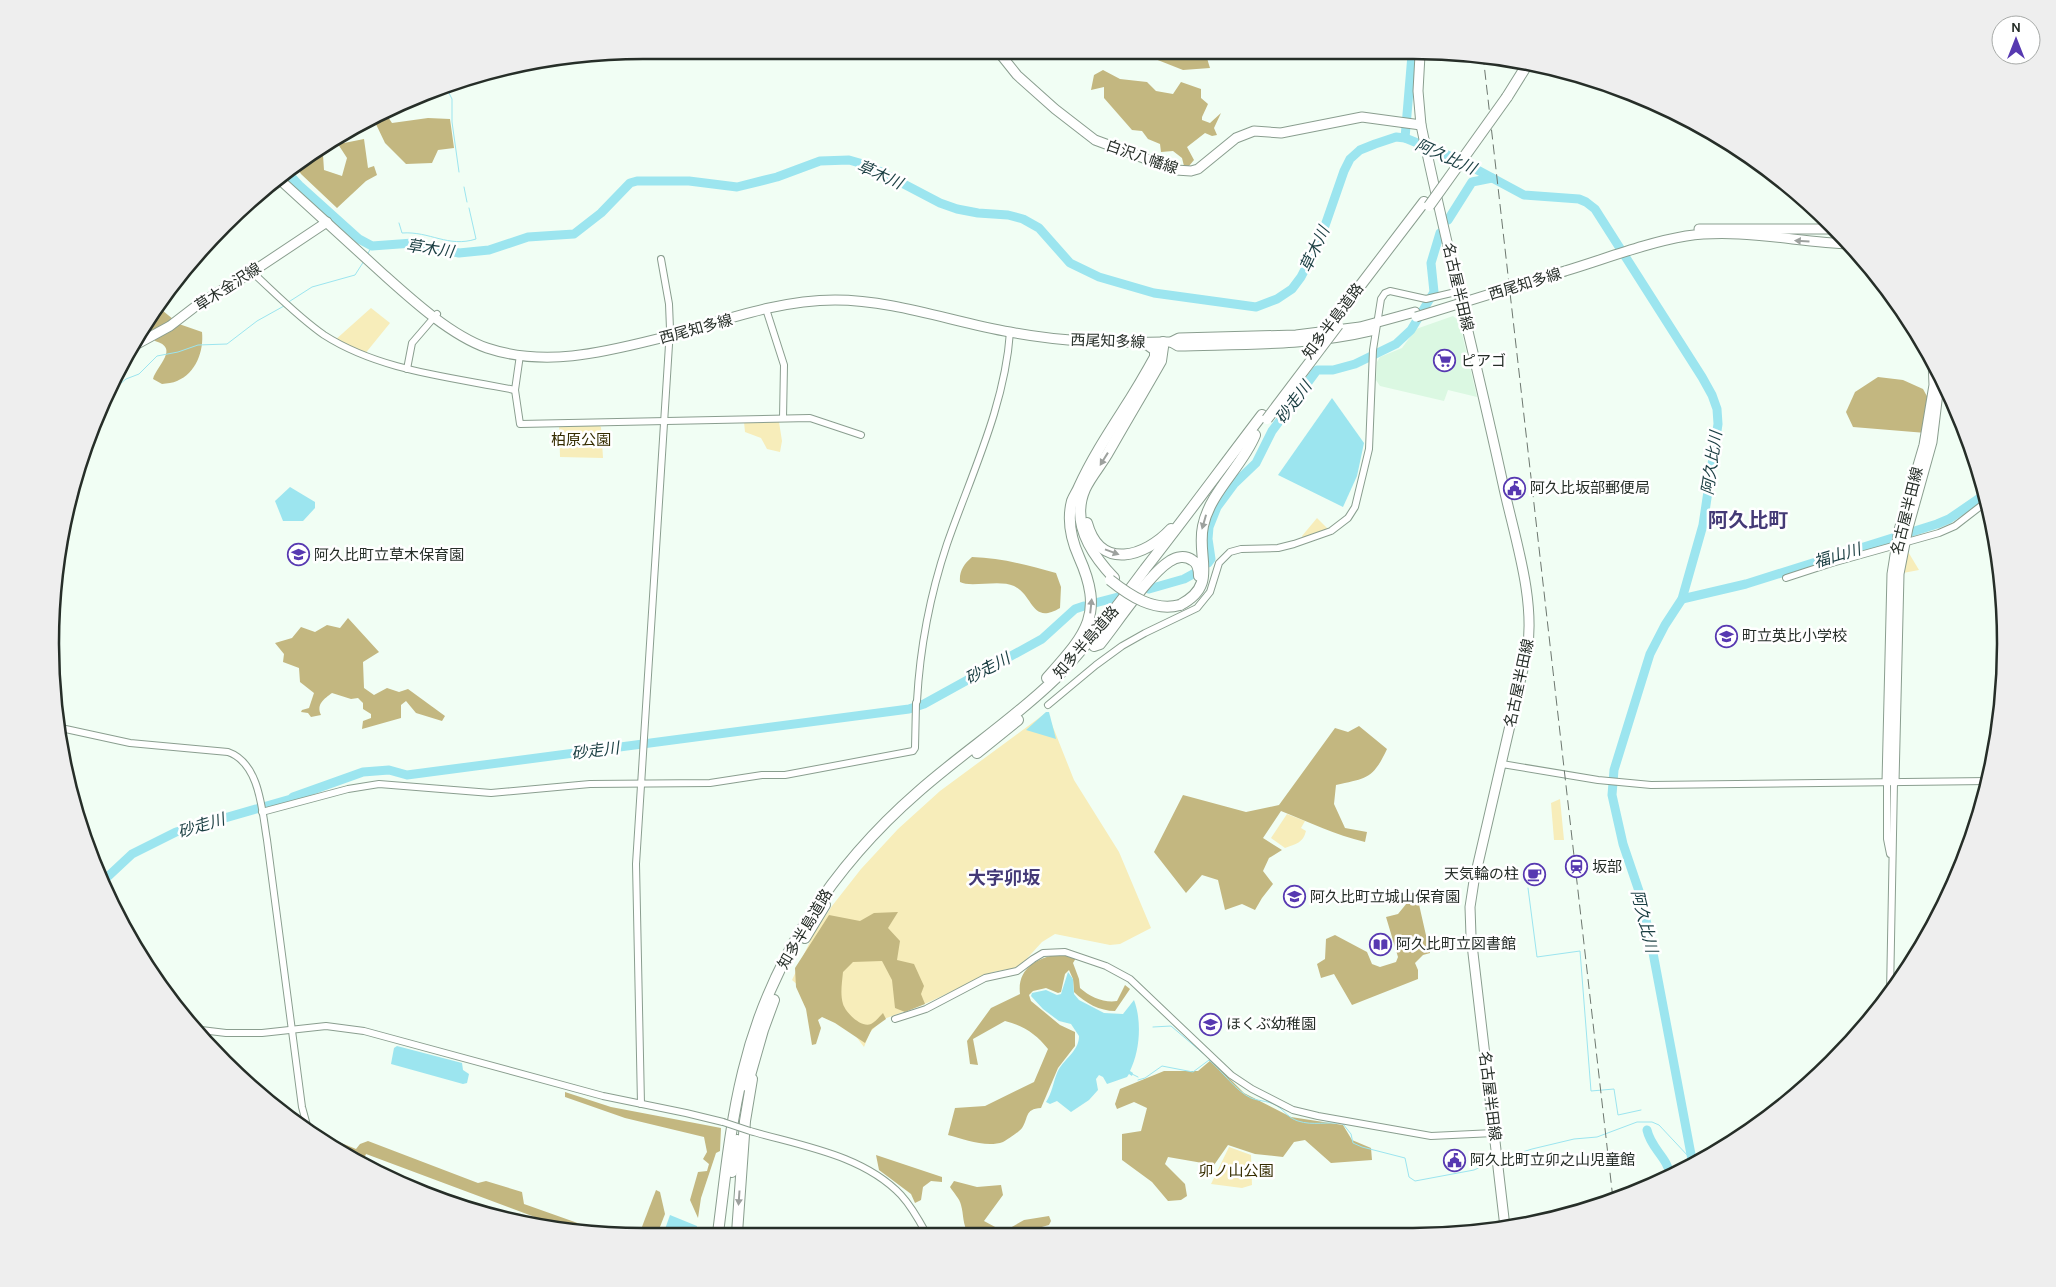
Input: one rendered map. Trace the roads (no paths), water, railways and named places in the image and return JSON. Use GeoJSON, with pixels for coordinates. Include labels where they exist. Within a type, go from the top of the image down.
{"type":"FeatureCollection","features":[{"type":"Feature","properties":{"kind":"highway","name":"知多半島道路"},"geometry":{"type":"LineString","coordinates":[[1504,96],[1518,69]]}},
{"type":"Feature","properties":{"kind":"highway","name":"知多半島道路"},"geometry":{"type":"LineString","coordinates":[[719,1228],[727,1158],[744,1069],[762,1010],[796,939],[828,888],[870,838],[918,792],[1054,680],[1083,649],[1228,459],[1265,417],[1335,325],[1524,69]]}},
{"type":"Feature","properties":{"kind":"highway"},"geometry":{"type":"LineString","coordinates":[[1000,726],[1001,722],[1050,674],[1078,640],[1088,620],[1092,599],[1090,584],[1075,548],[1070,521],[1072,503],[1086,471],[1107,433],[1167,342]]}},
{"type":"Feature","properties":{"kind":"highway"},"geometry":{"type":"LineString","coordinates":[[1112,579],[1093,553],[1084,535],[1080,515],[1083,494],[1161,362],[1167,342]]}},
{"type":"Feature","properties":{"kind":"highway"},"geometry":{"type":"LineString","coordinates":[[1140,343],[1148,345],[1155,350],[1154,359]]}},
{"type":"Feature","properties":{"kind":"highway","name":"知多半島道路"},"geometry":{"type":"LineString","coordinates":[[725,1228],[740,1120],[758,1046],[776,994],[802,942],[834,890],[878,838],[908,808],[1023,716],[1064,678],[1094,646],[1255,435],[1265,417]]}},
{"type":"Feature","properties":{"kind":"highway"},"geometry":{"type":"LineString","coordinates":[[1078,488],[1075,512],[1080,539],[1091,559],[1112,579],[1137,598],[1151,605],[1167,607],[1178,604],[1192,598],[1202,583],[1204,566],[1202,536],[1205,518],[1212,503],[1249,448],[1255,435]]}},
{"type":"Feature","properties":{"kind":"highway"},"geometry":{"type":"LineString","coordinates":[[1090,480],[1086,506],[1087,521],[1092,537],[1099,546],[1108,552],[1125,555],[1143,550],[1168,532],[1223,461],[1228,459]]}},
{"type":"Feature","properties":{"kind":"highway"},"geometry":{"type":"LineString","coordinates":[[1094,646],[1100,644],[1162,567],[1174,559],[1186,557],[1197,564],[1198,580],[1190,594],[1178,604]]}},
{"type":"Feature","properties":{"kind":"highway"},"geometry":{"type":"LineString","coordinates":[[736,1228],[745,1121],[758,1046]]}},
{"type":"Feature","properties":{"kind":"main road","name":"白沢八幡線"},"geometry":{"type":"LineString","coordinates":[[1004,59],[1016,75],[1095,140],[1176,170],[1190,172],[1198,169],[1236,138],[1254,131],[1281,133],[1362,118],[1421,126]]}},
{"type":"Feature","properties":{"kind":"main road","name":"名古屋半田線"},"geometry":{"type":"LineString","coordinates":[[1420,59],[1418,91],[1421,126],[1460,291],[1529,607],[1530,622],[1527,652],[1476,873],[1470,907],[1471,936],[1504,1221]]}},
{"type":"Feature","properties":{"kind":"main road","name":"西尾知多線"},"geometry":{"type":"LineString","coordinates":[[284,183],[366,259],[466,338],[486,348],[520,356],[559,358],[598,354],[766,309],[804,302],[836,300],[930,314],[1010,332],[1077,342],[1140,343],[1167,342],[1179,338],[1296,336],[1375,326],[1416,315],[1683,231],[1711,228],[1825,229]]}},
{"type":"Feature","properties":{"kind":"main road","name":"草木金沢線"},"geometry":{"type":"LineString","coordinates":[[144,340],[170,326],[196,306],[252,272],[327,222]]}},
{"type":"Feature","properties":{"kind":"main road","name":"西尾知多線"},"geometry":{"type":"LineString","coordinates":[[1628,248],[1686,236],[1711,234],[1752,235],[1838,243]]}},
{"type":"Feature","properties":{"kind":"main road","name":"名古屋半田線"},"geometry":{"type":"LineString","coordinates":[[1891,782],[1901,541],[1924,445],[1934,379]]}},
{"type":"Feature","properties":{"kind":"main road","name":"名古屋半田線"},"geometry":{"type":"LineString","coordinates":[[1903,529],[1932,442],[1939,388]]}},
{"type":"Feature","properties":{"kind":"street"},"geometry":{"type":"LineString","coordinates":[[641,1104],[636,864],[669,336],[669,304],[662,259]]}},
{"type":"Feature","properties":{"kind":"street"},"geometry":{"type":"LineString","coordinates":[[252,272],[318,331],[364,355],[407,369],[515,390]]}},
{"type":"Feature","properties":{"kind":"street"},"geometry":{"type":"LineString","coordinates":[[1048,705],[1122,646],[1197,608],[1210,592],[1219,563],[1230,552],[1246,548],[1286,547],[1331,531],[1348,518],[1355,507],[1369,449],[1372,361],[1375,326],[1381,299],[1385,293],[1390,291],[1426,299],[1460,291]]}},
{"type":"Feature","properties":{"kind":"street"},"geometry":{"type":"LineString","coordinates":[[766,309],[784,365],[783,418]]}},
{"type":"Feature","properties":{"kind":"street"},"geometry":{"type":"LineString","coordinates":[[407,369],[412,343],[436,316]]}},
{"type":"Feature","properties":{"kind":"street"},"geometry":{"type":"LineString","coordinates":[[261,809],[348,789],[379,784],[491,793],[590,784],[710,783],[762,775],[785,775],[850,762],[908,754],[913,751],[915,748],[916,705],[923,639],[934,588],[948,542],[998,403],[1010,332]]}},
{"type":"Feature","properties":{"kind":"street"},"geometry":{"type":"LineString","coordinates":[[520,356],[515,390],[520,424],[810,418],[861,435]]}},
{"type":"Feature","properties":{"kind":"street"},"geometry":{"type":"LineString","coordinates":[[1786,578],[1901,541],[1939,533],[1955,526],[1980,506]]}},
{"type":"Feature","properties":{"kind":"street"},"geometry":{"type":"LineString","coordinates":[[65,729],[130,743],[234,754],[243,760],[250,769],[261,809],[275,896],[291,1030],[306,1120]]}},
{"type":"Feature","properties":{"kind":"street"},"geometry":{"type":"LineString","coordinates":[[1502,764],[1598,780],[1660,785],[1981,780]]}},
{"type":"Feature","properties":{"kind":"street"},"geometry":{"type":"LineString","coordinates":[[1890,980],[1893,878],[1891,782]]}},
{"type":"Feature","properties":{"kind":"street"},"geometry":{"type":"LineString","coordinates":[[895,1019],[926,1009],[985,978],[1017,971],[1044,953],[1065,952],[1106,966],[1130,979],[1231,1075],[1252,1089],[1293,1110],[1431,1136],[1494,1133]]}},
{"type":"Feature","properties":{"kind":"street"},"geometry":{"type":"LineString","coordinates":[[205,1030],[241,1033],[326,1026],[364,1031],[596,1094],[723,1122],[845,1159],[872,1172],[902,1196],[922,1228]]}},
{"type":"Feature","properties":{"kind":"water"},"geometry":{"type":"Polygon","coordinates":[[[1332,398],[1364,443],[1357,476],[1343,507],[1278,475],[1332,398]]]}},
{"type":"Feature","properties":{"kind":"water"},"geometry":{"type":"Polygon","coordinates":[[[290,487],[315,502],[315,508],[303,521],[283,521],[275,501],[290,487]]]}},
{"type":"Feature","properties":{"kind":"water"},"geometry":{"type":"Polygon","coordinates":[[[1046,712],[1049,712],[1056,739],[1026,730],[1046,712]]]}},
{"type":"Feature","properties":{"kind":"water"},"geometry":{"type":"Polygon","coordinates":[[[1068,972],[1073,979],[1074,994],[1079,1000],[1104,1013],[1123,1014],[1134,1000],[1139,1026],[1138,1045],[1130,1071],[1133,1073],[1132,1076],[1129,1074],[1127,1077],[1107,1084],[1103,1077],[1099,1075],[1096,1079],[1098,1090],[1089,1100],[1071,1112],[1057,1101],[1050,1104],[1046,1102],[1057,1073],[1074,1051],[1079,1036],[1071,1024],[1059,1021],[1043,1009],[1031,996],[1032,993],[1046,990],[1057,995],[1061,994],[1068,972]]]}},
{"type":"Feature","properties":{"kind":"water"},"geometry":{"type":"Polygon","coordinates":[[[397,1046],[462,1063],[463,1070],[469,1074],[467,1083],[463,1084],[391,1064],[394,1048],[397,1046]]]}},
{"type":"Feature","properties":{"kind":"water"},"geometry":{"type":"Polygon","coordinates":[[[670,1215],[697,1226],[697,1228],[665,1228],[670,1215]]]}},
{"type":"Feature","properties":{"kind":"waterway","name":"阿久比川"},"geometry":{"type":"LineString","coordinates":[[1405,138],[1412,59]]}},
{"type":"Feature","properties":{"kind":"waterway"},"geometry":{"type":"LineString","coordinates":[[449,93],[452,99],[452,122],[459,172]]}},
{"type":"Feature","properties":{"kind":"waterway","name":"草木川"},"geometry":{"type":"LineString","coordinates":[[292,177],[359,239],[372,246],[413,243],[459,253],[489,250],[528,237],[574,234],[601,213],[630,183],[637,181],[689,181],[737,187],[777,177],[820,161],[849,160],[879,171],[940,203],[957,209],[978,213],[1008,215],[1023,219],[1039,228],[1070,263],[1099,277],[1154,293],[1256,307],[1277,299],[1292,289],[1301,277],[1320,240],[1350,159],[1360,150],[1396,137],[1405,138],[1457,159],[1524,195],[1579,199],[1586,202],[1595,209],[1702,377],[1717,409],[1718,424],[1703,525],[1682,599],[1665,625],[1650,654],[1614,770],[1612,795],[1623,844],[1640,894],[1650,937],[1692,1157]]}},
{"type":"Feature","properties":{"kind":"waterway","name":"砂走川"},"geometry":{"type":"LineString","coordinates":[[1448,220],[1472,182],[1492,178]]}},
{"type":"Feature","properties":{"kind":"waterway"},"geometry":{"type":"LineString","coordinates":[[464,187],[467,202]]}},
{"type":"Feature","properties":{"kind":"waterway"},"geometry":{"type":"LineString","coordinates":[[399,223],[402,233],[421,234],[457,242],[476,239],[469,208]]}},
{"type":"Feature","properties":{"kind":"waterway","name":"砂走川"},"geometry":{"type":"LineString","coordinates":[[1208,563],[1211,559],[1208,539],[1209,527],[1217,507],[1234,484],[1256,463],[1272,431],[1317,370],[1333,370],[1355,364],[1396,344],[1411,330],[1434,292],[1431,263],[1440,233]]}},
{"type":"Feature","properties":{"kind":"waterway"},"geometry":{"type":"LineString","coordinates":[[367,255],[372,246]]}},
{"type":"Feature","properties":{"kind":"waterway"},"geometry":{"type":"LineString","coordinates":[[287,303],[312,287],[355,275],[364,261]]}},
{"type":"Feature","properties":{"kind":"waterway"},"geometry":{"type":"LineString","coordinates":[[119,385],[126,379],[139,374],[157,356],[178,352],[198,345],[227,344],[257,321],[284,306]]}},
{"type":"Feature","properties":{"kind":"waterway","name":"福山川"},"geometry":{"type":"LineString","coordinates":[[1682,599],[1746,584],[1937,524],[1949,519],[1979,499]]}},
{"type":"Feature","properties":{"kind":"waterway","name":"砂走川"},"geometry":{"type":"LineString","coordinates":[[1149,589],[1184,579],[1195,573]]}},
{"type":"Feature","properties":{"kind":"waterway","name":"砂走川"},"geometry":{"type":"LineString","coordinates":[[1095,603],[1118,597]]}},
{"type":"Feature","properties":{"kind":"waterway","name":"砂走川"},"geometry":{"type":"LineString","coordinates":[[108,877],[132,854],[176,832],[291,799],[363,772],[389,770],[407,775],[909,709],[924,704],[1042,639],[1075,609],[1084,606]]}},
{"type":"Feature","properties":{"kind":"waterway"},"geometry":{"type":"LineString","coordinates":[[1528,888],[1537,957],[1580,951],[1591,1091],[1614,1089],[1618,1115],[1641,1110]]}},
{"type":"Feature","properties":{"kind":"waterway"},"geometry":{"type":"LineString","coordinates":[[1153,1027],[1171,1026],[1205,1055]]}},
{"type":"Feature","properties":{"kind":"waterway"},"geometry":{"type":"LineString","coordinates":[[1138,1080],[1145,1078],[1162,1066],[1193,1072],[1209,1060],[1245,1095],[1273,1104],[1298,1121],[1343,1124],[1351,1134],[1353,1143],[1405,1158],[1409,1177],[1415,1181],[1474,1170],[1494,1161]]}},
{"type":"Feature","properties":{"kind":"waterway"},"geometry":{"type":"LineString","coordinates":[[1132,1074],[1138,1077]]}},
{"type":"Feature","properties":{"kind":"waterway"},"geometry":{"type":"LineString","coordinates":[[1500,1159],[1574,1139],[1597,1137],[1637,1122],[1652,1122],[1659,1125],[1691,1158]]}},
{"type":"Feature","properties":{"kind":"waterway"},"geometry":{"type":"LineString","coordinates":[[1647,1130],[1649,1137],[1669,1169]]}},
{"type":"Feature","properties":{"kind":"railway"},"geometry":{"type":"LineString","coordinates":[[1484,63],[1612,1193]]}},
{"type":"Feature","properties":{"kind":"place","name":"ピアゴ"},"geometry":{"type":"Point","coordinates":[1445,361]}},
{"type":"Feature","properties":{"kind":"place","name":"阿久比坂部郵便局"},"geometry":{"type":"Point","coordinates":[1514,488]}},
{"type":"Feature","properties":{"kind":"place","name":"阿久比町立草木保育園"},"geometry":{"type":"Point","coordinates":[298,555]}},
{"type":"Feature","properties":{"kind":"place","name":"町立英比小学校"},"geometry":{"type":"Point","coordinates":[1726,636]}},
{"type":"Feature","properties":{"kind":"place","name":"坂部"},"geometry":{"type":"Point","coordinates":[1576,867]}},
{"type":"Feature","properties":{"kind":"place","name":"天気輪の柱"},"geometry":{"type":"Point","coordinates":[1535,874]}},
{"type":"Feature","properties":{"kind":"place","name":"阿久比町立城山保育園"},"geometry":{"type":"Point","coordinates":[1294,897]}},
{"type":"Feature","properties":{"kind":"place","name":"阿久比町立図書館"},"geometry":{"type":"Point","coordinates":[1380,944]}},
{"type":"Feature","properties":{"kind":"place","name":"ほくぶ幼稚園"},"geometry":{"type":"Point","coordinates":[1210,1024]}},
{"type":"Feature","properties":{"kind":"place","name":"阿久比町立卯之山児童館"},"geometry":{"type":"Point","coordinates":[1454,1160]}},
{"type":"Feature","properties":{"kind":"district","name":"阿久比町"},"geometry":{"type":"Point","coordinates":[1748,520]}},
{"type":"Feature","properties":{"kind":"district","name":"大字卯坂"},"geometry":{"type":"Point","coordinates":[1004,878]}},
{"type":"Feature","properties":{"kind":"park label","name":"柏原公園"},"geometry":{"type":"Point","coordinates":[581,440]}},
{"type":"Feature","properties":{"kind":"park label","name":"卯ノ山公園"},"geometry":{"type":"Point","coordinates":[1236,1171]}}]}
